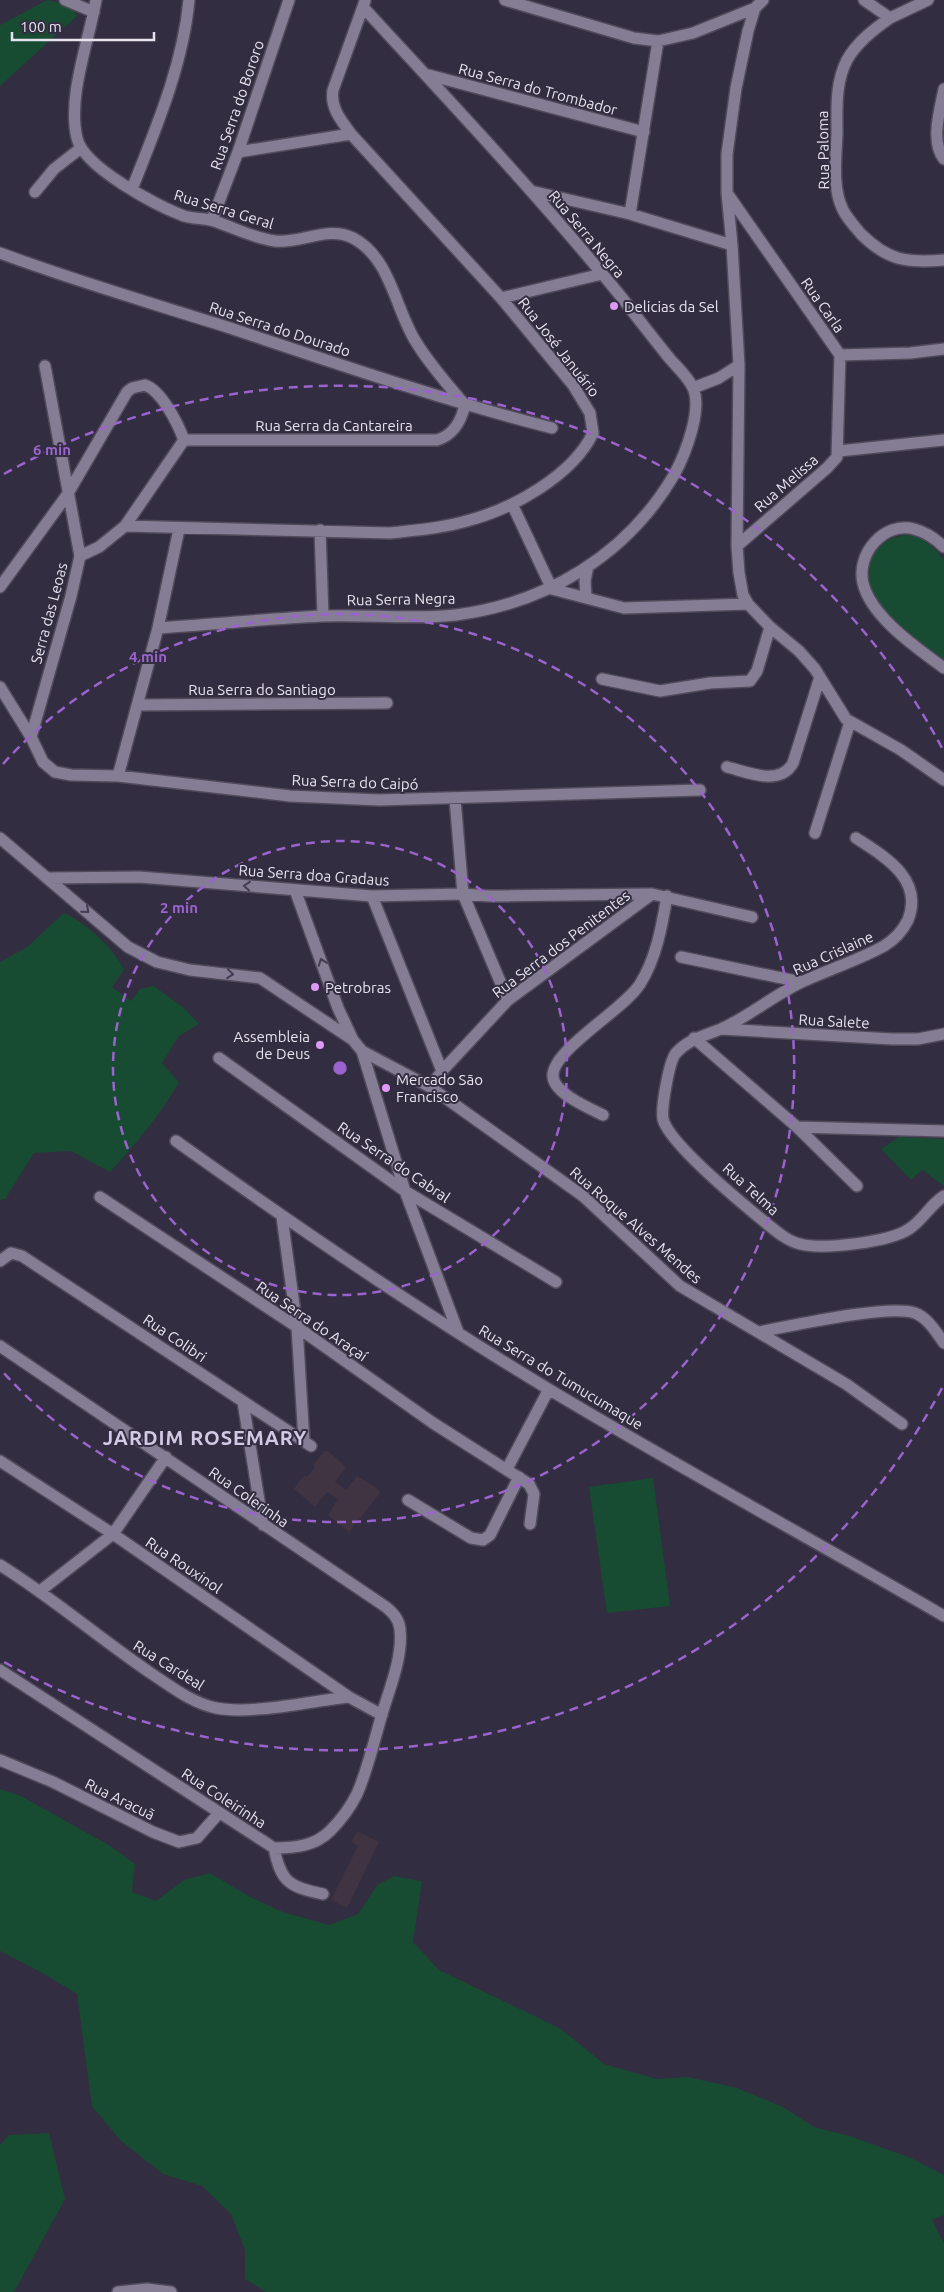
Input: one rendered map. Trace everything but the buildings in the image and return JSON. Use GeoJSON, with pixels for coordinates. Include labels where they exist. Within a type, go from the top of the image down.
{"type":"FeatureCollection","features":[{"type":"Feature","properties":{"kind":"street"},"geometry":{"type":"LineString","coordinates":[[65,0],[94,12]]}},
{"type":"Feature","properties":{"kind":"street"},"geometry":{"type":"LineString","coordinates":[[35,192],[54,169],[80,148],[75,127],[77,91],[96,0]]}},
{"type":"Feature","properties":{"kind":"street"},"geometry":{"type":"LineString","coordinates":[[132,188],[156,127],[179,55],[186,29],[189,0]]}},
{"type":"Feature","properties":{"kind":"street","name":"Rua Serra do Bororo"},"geometry":{"type":"LineString","coordinates":[[212,220],[238,152],[289,0]]}},
{"type":"Feature","properties":{"kind":"street"},"geometry":{"type":"LineString","coordinates":[[505,0],[634,38],[658,41],[693,33],[759,4]]}},
{"type":"Feature","properties":{"kind":"street"},"geometry":{"type":"LineString","coordinates":[[864,0],[890,18]]}},
{"type":"Feature","properties":{"kind":"street","name":"Rua Paloma"},"geometry":{"type":"LineString","coordinates":[[928,0],[890,18],[859,43],[847,59],[838,81],[836,181],[842,209],[856,228],[875,248],[895,258],[916,262],[944,260]]}},
{"type":"Feature","properties":{"kind":"street","name":"Rua Serra Negra"},"geometry":{"type":"LineString","coordinates":[[158,628],[323,616],[454,615],[493,607],[552,588],[588,566],[631,531],[662,495],[678,467],[689,438],[694,421],[693,388],[602,274],[531,190],[424,74],[364,4]]}},
{"type":"Feature","properties":{"kind":"street","name":"Rua José Januário"},"geometry":{"type":"LineString","coordinates":[[125,526],[179,529],[320,530],[390,533],[432,528],[470,520],[512,504],[549,481],[577,458],[588,444],[593,433],[593,425],[585,401],[501,298],[351,134],[339,118],[332,99],[336,77],[364,4]]}},
{"type":"Feature","properties":{"kind":"street"},"geometry":{"type":"LineString","coordinates":[[759,4],[736,88],[727,154],[727,193],[739,365],[737,546],[738,573],[743,595],[748,604],[770,627],[799,651],[850,722],[901,750],[944,780]]}},
{"type":"Feature","properties":{"kind":"street"},"geometry":{"type":"LineString","coordinates":[[630,214],[658,41]]}},
{"type":"Feature","properties":{"kind":"street","name":"Rua Serra do Trombador"},"geometry":{"type":"LineString","coordinates":[[424,74],[644,132]]}},
{"type":"Feature","properties":{"kind":"street"},"geometry":{"type":"LineString","coordinates":[[944,89],[937,142],[940,154],[944,159]]}},
{"type":"Feature","properties":{"kind":"street"},"geometry":{"type":"LineString","coordinates":[[238,152],[351,134]]}},
{"type":"Feature","properties":{"kind":"street","name":"Rua Serra Geral"},"geometry":{"type":"LineString","coordinates":[[80,148],[97,165],[132,188],[186,216],[212,220],[258,239],[280,241],[332,233],[351,237],[360,242],[382,266],[406,324],[417,344],[465,405]]}},
{"type":"Feature","properties":{"kind":"street"},"geometry":{"type":"LineString","coordinates":[[531,190],[630,214],[732,245]]}},
{"type":"Feature","properties":{"kind":"street","name":"Rua Carla"},"geometry":{"type":"LineString","coordinates":[[727,193],[840,355],[839,451]]}},
{"type":"Feature","properties":{"kind":"street","name":"Rua Serra do Dourado"},"geometry":{"type":"LineString","coordinates":[[0,253],[66,278],[219,325],[465,405],[552,428]]}},
{"type":"Feature","properties":{"kind":"street"},"geometry":{"type":"LineString","coordinates":[[501,298],[602,274]]}},
{"type":"Feature","properties":{"kind":"street"},"geometry":{"type":"LineString","coordinates":[[840,355],[910,353],[944,349]]}},
{"type":"Feature","properties":{"kind":"street"},"geometry":{"type":"LineString","coordinates":[[693,388],[719,378],[739,365]]}},
{"type":"Feature","properties":{"kind":"street","name":"Serra das Leoas"},"geometry":{"type":"LineString","coordinates":[[31,737],[71,596],[80,556],[67,495],[45,366]]}},
{"type":"Feature","properties":{"kind":"street"},"geometry":{"type":"LineString","coordinates":[[0,587],[67,495],[123,397],[132,388],[145,385],[156,392],[173,416],[184,440],[125,526],[99,547],[80,556]]}},
{"type":"Feature","properties":{"kind":"street","name":"Rua Serra da Cantareira"},"geometry":{"type":"LineString","coordinates":[[184,440],[437,440],[455,429],[465,405]]}},
{"type":"Feature","properties":{"kind":"street","name":"Rua Melissa"},"geometry":{"type":"LineString","coordinates":[[737,546],[827,468],[839,451],[944,440]]}},
{"type":"Feature","properties":{"kind":"street"},"geometry":{"type":"LineString","coordinates":[[512,504],[552,588],[624,608],[748,604]]}},
{"type":"Feature","properties":{"kind":"street"},"geometry":{"type":"LineString","coordinates":[[944,547],[926,534],[913,529],[901,528],[887,533],[875,542],[865,554],[861,567],[863,584],[887,622],[944,668]]}},
{"type":"Feature","properties":{"kind":"street"},"geometry":{"type":"LineString","coordinates":[[118,776],[158,628],[179,529]]}},
{"type":"Feature","properties":{"kind":"street"},"geometry":{"type":"LineString","coordinates":[[320,530],[323,616]]}},
{"type":"Feature","properties":{"kind":"street"},"geometry":{"type":"LineString","coordinates":[[586,596],[585,581],[588,566]]}},
{"type":"Feature","properties":{"kind":"street"},"geometry":{"type":"LineString","coordinates":[[602,679],[650,691],[710,683],[750,681],[757,671],[770,627]]}},
{"type":"Feature","properties":{"kind":"street"},"geometry":{"type":"LineString","coordinates":[[727,767],[774,777],[788,771],[793,764],[820,678]]}},
{"type":"Feature","properties":{"kind":"street","name":"Rua Serra do Caipó"},"geometry":{"type":"LineString","coordinates":[[0,687],[31,737],[43,762],[55,772],[71,775],[118,776],[290,796],[379,800],[700,790]]}},
{"type":"Feature","properties":{"kind":"street","name":"Rua Serra do Santiago"},"geometry":{"type":"LineString","coordinates":[[138,705],[387,703]]}},
{"type":"Feature","properties":{"kind":"street"},"geometry":{"type":"LineString","coordinates":[[815,832],[850,722]]}},
{"type":"Feature","properties":{"kind":"street"},"geometry":{"type":"LineString","coordinates":[[455,799],[463,894],[508,1000]]}},
{"type":"Feature","properties":{"kind":"street","name":"Rua Roque Alves Mendes"},"geometry":{"type":"LineString","coordinates":[[0,838],[128,947],[140,954],[157,962],[190,970],[260,978],[353,1040],[362,1052],[430,1087],[583,1196],[680,1286],[702,1301],[760,1332],[846,1384],[902,1424]]}},
{"type":"Feature","properties":{"kind":"street","name":"Rua Crislaine"},"geometry":{"type":"LineString","coordinates":[[721,1029],[801,982],[885,946],[902,930],[912,910],[912,897],[908,882],[899,870],[883,856],[856,838]]}},
{"type":"Feature","properties":{"kind":"street","name":"Rua Serra doa Gradaus"},"geometry":{"type":"LineString","coordinates":[[49,878],[139,877],[372,896],[652,894],[752,917]]}},
{"type":"Feature","properties":{"kind":"street"},"geometry":{"type":"LineString","coordinates":[[295,890],[338,1008],[353,1040]]}},
{"type":"Feature","properties":{"kind":"street","name":"Rua Serra dos Penitentes"},"geometry":{"type":"LineString","coordinates":[[430,1087],[442,1071],[508,1000],[652,894]]}},
{"type":"Feature","properties":{"kind":"street"},"geometry":{"type":"LineString","coordinates":[[372,896],[442,1071]]}},
{"type":"Feature","properties":{"kind":"street"},"geometry":{"type":"LineString","coordinates":[[603,1115],[558,1089],[552,1076],[554,1066],[577,1041],[629,998],[640,986],[652,958],[667,896]]}},
{"type":"Feature","properties":{"kind":"street"},"geometry":{"type":"LineString","coordinates":[[681,956],[801,982]]}},
{"type":"Feature","properties":{"kind":"street"},"geometry":{"type":"LineString","coordinates":[[316,1016],[327,1014],[338,1008]]}},
{"type":"Feature","properties":{"kind":"street","name":"Rua Salete"},"geometry":{"type":"LineString","coordinates":[[721,1029],[892,1039],[918,1039],[944,1034]]}},
{"type":"Feature","properties":{"kind":"street","name":"Rua Telma"},"geometry":{"type":"LineString","coordinates":[[721,1029],[694,1038],[674,1055],[663,1104],[663,1120],[675,1140],[744,1205],[779,1234],[799,1244],[818,1246],[890,1238],[911,1228],[944,1196]]}},
{"type":"Feature","properties":{"kind":"street"},"geometry":{"type":"LineString","coordinates":[[694,1038],[796,1126],[857,1186]]}},
{"type":"Feature","properties":{"kind":"street"},"geometry":{"type":"LineString","coordinates":[[362,1052],[405,1191],[458,1332]]}},
{"type":"Feature","properties":{"kind":"street","name":"Rua Serra do Cabral"},"geometry":{"type":"LineString","coordinates":[[219,1058],[405,1191],[556,1282]]}},
{"type":"Feature","properties":{"kind":"street"},"geometry":{"type":"LineString","coordinates":[[796,1126],[944,1131]]}},
{"type":"Feature","properties":{"kind":"street","name":"Rua Serra do Tumucumaque"},"geometry":{"type":"LineString","coordinates":[[176,1141],[282,1216],[548,1389],[699,1478],[944,1616]]}},
{"type":"Feature","properties":{"kind":"street","name":"Rua Serra do Araçaí"},"geometry":{"type":"LineString","coordinates":[[100,1197],[297,1328],[433,1423],[519,1477]]}},
{"type":"Feature","properties":{"kind":"street"},"geometry":{"type":"LineString","coordinates":[[282,1216],[297,1328]]}},
{"type":"Feature","properties":{"kind":"street","name":"Rua Colibri"},"geometry":{"type":"LineString","coordinates":[[0,1261],[11,1253],[22,1256],[308,1443],[297,1328]]}},
{"type":"Feature","properties":{"kind":"street"},"geometry":{"type":"LineString","coordinates":[[760,1332],[829,1319],[901,1311],[914,1313],[926,1320],[944,1342]]}},
{"type":"Feature","properties":{"kind":"street","name":"Rua Colerinha"},"geometry":{"type":"LineString","coordinates":[[0,1346],[386,1607],[398,1620],[400,1629],[399,1652],[382,1715]]}},
{"type":"Feature","properties":{"kind":"street"},"geometry":{"type":"LineString","coordinates":[[507,1469],[548,1389]]}},
{"type":"Feature","properties":{"kind":"street"},"geometry":{"type":"LineString","coordinates":[[243,1402],[263,1525]]}},
{"type":"Feature","properties":{"kind":"street"},"geometry":{"type":"LineString","coordinates":[[40,1591],[113,1534],[166,1457]]}},
{"type":"Feature","properties":{"kind":"street","name":"Rua Rouxinol"},"geometry":{"type":"LineString","coordinates":[[0,1461],[113,1534],[349,1696],[382,1715]]}},
{"type":"Feature","properties":{"kind":"street"},"geometry":{"type":"LineString","coordinates":[[408,1500],[471,1538],[483,1540],[490,1535],[519,1477],[533,1489],[530,1524]]}},
{"type":"Feature","properties":{"kind":"street","name":"Rua Cardeal"},"geometry":{"type":"LineString","coordinates":[[0,1565],[40,1591],[134,1662],[189,1698],[216,1708],[264,1707],[349,1696]]}},
{"type":"Feature","properties":{"kind":"street","name":"Rua Coleirinha"},"geometry":{"type":"LineString","coordinates":[[0,1670],[274,1848],[292,1848],[318,1841],[338,1823],[358,1792],[382,1715]]}},
{"type":"Feature","properties":{"kind":"street","name":"Rua Aracuã"},"geometry":{"type":"LineString","coordinates":[[0,1760],[53,1782],[153,1832],[179,1842],[197,1838],[219,1813]]}},
{"type":"Feature","properties":{"kind":"street"},"geometry":{"type":"LineString","coordinates":[[274,1848],[281,1874],[287,1882],[297,1887],[323,1894]]}},
{"type":"Feature","properties":{"kind":"street"},"geometry":{"type":"LineString","coordinates":[[118,2292],[171,2292]]}},
{"type":"Feature","properties":{"kind":"shaded area"},"geometry":{"type":"Polygon","coordinates":[[[324,1451],[328,1451],[346,1467],[335,1482],[346,1490],[357,1476],[377,1488],[380,1493],[349,1532],[328,1515],[338,1499],[327,1492],[315,1507],[294,1489],[300,1480],[305,1475],[307,1477],[315,1467],[313,1465],[324,1451]]]}},
{"type":"Feature","properties":{"kind":"shaded area"},"geometry":{"type":"Polygon","coordinates":[[[357,1831],[379,1842],[347,1908],[331,1900],[358,1846],[351,1842],[357,1831]]]}},
{"type":"Feature","properties":{"kind":"green space"},"geometry":{"type":"Polygon","coordinates":[[[47,0],[70,5],[77,16],[0,86],[0,25],[47,0]]]}},
{"type":"Feature","properties":{"kind":"green space"},"geometry":{"type":"Polygon","coordinates":[[[906,535],[918,537],[928,543],[944,560],[944,662],[889,618],[877,603],[870,588],[867,572],[875,551],[886,541],[906,535]]]}},
{"type":"Feature","properties":{"kind":"green space"},"geometry":{"type":"Polygon","coordinates":[[[64,913],[90,929],[107,945],[120,962],[124,970],[112,987],[131,1001],[140,989],[154,986],[184,1008],[199,1024],[179,1036],[162,1063],[179,1082],[172,1094],[147,1129],[110,1172],[71,1151],[34,1153],[5,1199],[0,1200],[0,962],[27,947],[64,913]]]}},
{"type":"Feature","properties":{"kind":"green space"},"geometry":{"type":"Polygon","coordinates":[[[899,1137],[944,1139],[944,1186],[922,1170],[911,1180],[881,1149],[899,1137]]]}},
{"type":"Feature","properties":{"kind":"green space"},"geometry":{"type":"Polygon","coordinates":[[[653,1478],[670,1606],[607,1613],[589,1487],[653,1478]]]}},
{"type":"Feature","properties":{"kind":"green space"},"geometry":{"type":"Polygon","coordinates":[[[0,1789],[19,1795],[109,1845],[135,1864],[132,1892],[156,1901],[184,1880],[210,1873],[250,1897],[283,1912],[329,1925],[358,1914],[377,1885],[394,1876],[422,1881],[413,1942],[439,1970],[561,2029],[604,2064],[657,2079],[688,2077],[737,2088],[783,2107],[814,2127],[850,2136],[911,2158],[944,2175],[944,2215],[932,2220],[944,2243],[944,2292],[266,2292],[245,2279],[245,2250],[231,2214],[202,2186],[163,2174],[121,2141],[92,2106],[77,1994],[0,1951],[0,1789]]]}},
{"type":"Feature","properties":{"kind":"green space"},"geometry":{"type":"Polygon","coordinates":[[[49,2133],[65,2199],[14,2292],[0,2292],[0,2145],[9,2135],[49,2133]]]}},
{"type":"Feature","properties":{"kind":"place","name":"Delicias da Sel"},"geometry":{"type":"Point","coordinates":[614,306]}},
{"type":"Feature","properties":{"kind":"place","name":"Petrobras"},"geometry":{"type":"Point","coordinates":[315,987]}},
{"type":"Feature","properties":{"kind":"place","name":"Assembleia de Deus"},"geometry":{"type":"Point","coordinates":[320,1045]}},
{"type":"Feature","properties":{"kind":"place","name":"Mercado São Francisco"},"geometry":{"type":"Point","coordinates":[386,1088]}},
{"type":"Feature","properties":{"kind":"district","name":"JARDIM ROSEMARY"},"geometry":{"type":"Point","coordinates":[205,1437]}}]}
